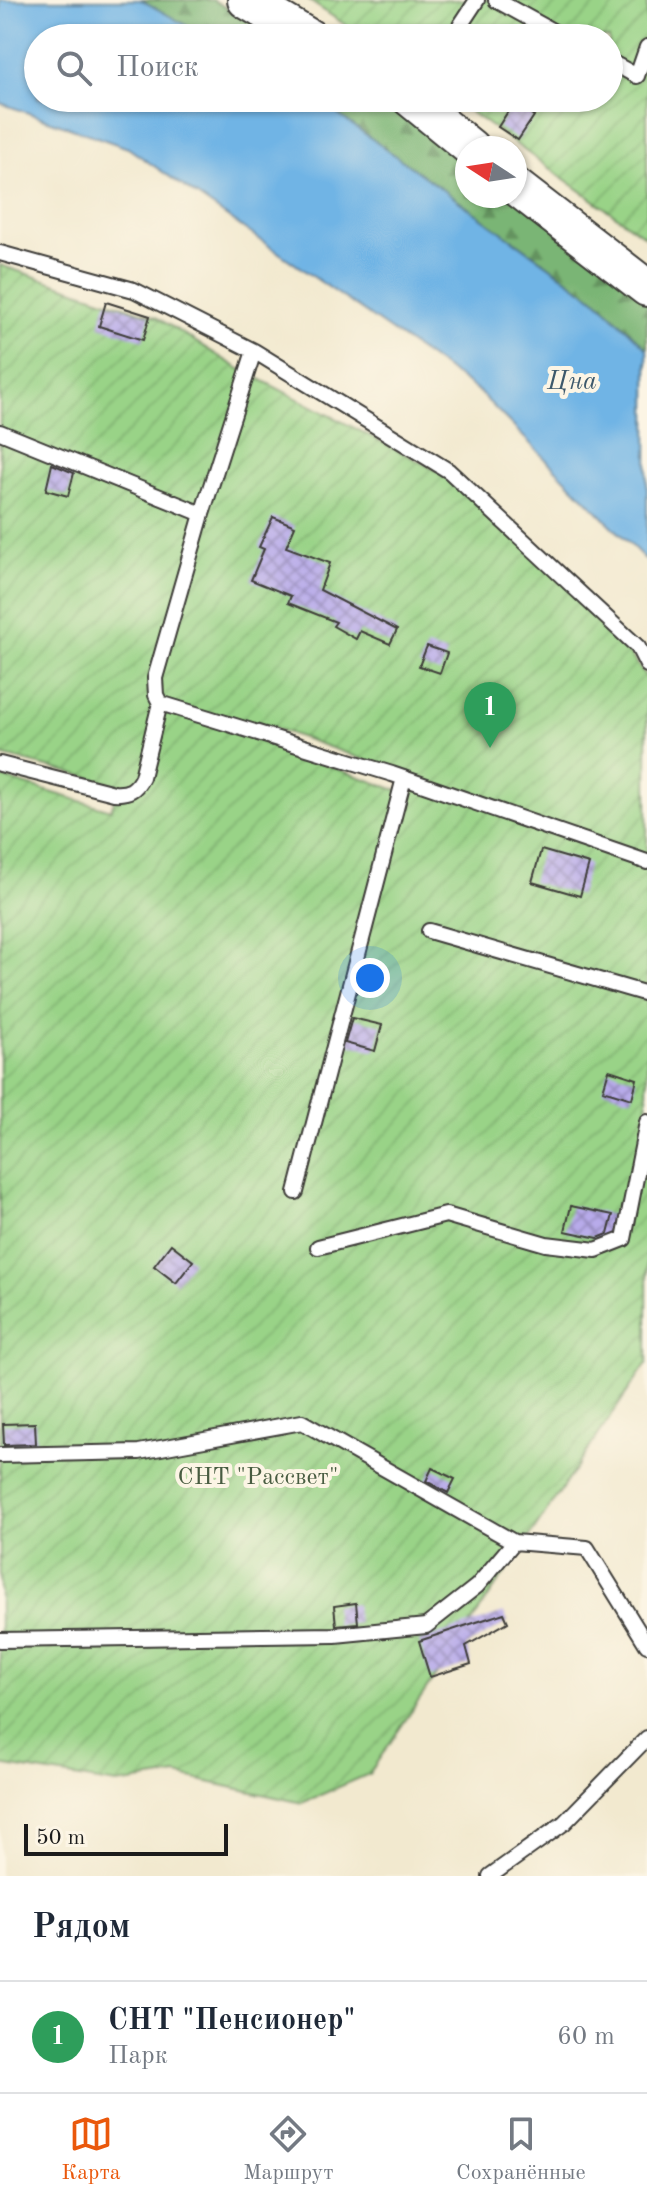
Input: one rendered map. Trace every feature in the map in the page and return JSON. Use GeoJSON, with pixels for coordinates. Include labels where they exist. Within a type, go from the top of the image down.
{"type":"FeatureCollection","features":[{"type":"Feature","properties":{"kind":"street"},"geometry":{"type":"LineString","coordinates":[[246,0],[286,24]]}},
{"type":"Feature","properties":{"kind":"street"},"geometry":{"type":"LineString","coordinates":[[429,112],[457,136]]}},
{"type":"Feature","properties":{"kind":"street"},"geometry":{"type":"LineString","coordinates":[[527,195],[646,286]]}},
{"type":"Feature","properties":{"kind":"lane"},"geometry":{"type":"LineString","coordinates":[[461,24],[477,0]]}},
{"type":"Feature","properties":{"kind":"lane"},"geometry":{"type":"LineString","coordinates":[[496,0],[540,24]]}},
{"type":"Feature","properties":{"kind":"lane"},"geometry":{"type":"LineString","coordinates":[[623,68],[637,76],[647,47]]}},
{"type":"Feature","properties":{"kind":"lane"},"geometry":{"type":"LineString","coordinates":[[0,253],[134,290],[254,351],[449,471],[638,647],[647,665]]}},
{"type":"Feature","properties":{"kind":"lane"},"geometry":{"type":"LineString","coordinates":[[0,764],[114,793],[129,792],[139,784],[160,703],[155,678],[202,514],[254,351]]}},
{"type":"Feature","properties":{"kind":"lane"},"geometry":{"type":"LineString","coordinates":[[0,432],[202,514]]}},
{"type":"Feature","properties":{"kind":"lane"},"geometry":{"type":"LineString","coordinates":[[160,703],[404,778],[647,862]]}},
{"type":"Feature","properties":{"kind":"lane"},"geometry":{"type":"LineString","coordinates":[[296,1192],[404,778]]}},
{"type":"Feature","properties":{"kind":"lane"},"geometry":{"type":"LineString","coordinates":[[429,931],[647,994]]}},
{"type":"Feature","properties":{"kind":"lane"},"geometry":{"type":"LineString","coordinates":[[318,1247],[446,1215],[546,1244],[596,1250],[624,1239],[647,1122]]}},
{"type":"Feature","properties":{"kind":"lane"},"geometry":{"type":"LineString","coordinates":[[0,1455],[139,1452],[302,1422],[514,1542],[587,1548],[647,1645]]}},
{"type":"Feature","properties":{"kind":"lane"},"geometry":{"type":"LineString","coordinates":[[0,1640],[335,1635],[426,1626],[477,1586],[514,1542]]}},
{"type":"Feature","properties":{"kind":"lane"},"geometry":{"type":"LineString","coordinates":[[490,1876],[564,1823],[647,1738]]}},
{"type":"Feature","properties":{"kind":"green space"},"geometry":{"type":"Polygon","coordinates":[[[141,0],[213,0],[254,24],[184,24],[141,0]]]}},
{"type":"Feature","properties":{"kind":"green space"},"geometry":{"type":"Polygon","coordinates":[[[308,0],[647,0],[647,238],[527,152],[527,136],[504,136],[471,112],[623,112],[623,24],[344,24],[308,0]]]}},
{"type":"Feature","properties":{"kind":"green space"},"geometry":{"type":"Polygon","coordinates":[[[334,112],[401,112],[455,150],[455,199],[334,112]]]}},
{"type":"Feature","properties":{"kind":"green space"},"geometry":{"type":"Polygon","coordinates":[[[527,205],[647,296],[647,349],[599,302],[468,208],[527,208],[527,205]]]}},
{"type":"Feature","properties":{"kind":"green space","name":"СНТ \"Рассвет\""},"geometry":{"type":"Polygon","coordinates":[[[0,265],[156,317],[238,368],[471,488],[608,624],[647,678],[647,1363],[369,1774],[302,1803],[177,1775],[117,1784],[0,1765],[0,777],[111,810],[119,785],[0,755],[0,265]],[[266,725],[261,742],[405,793],[411,776],[266,725]]]}},
{"type":"Feature","properties":{"kind":"water","name":"Цна"},"geometry":{"type":"Polygon","coordinates":[[[0,0],[141,0],[184,24],[24,24],[24,111],[0,103],[0,0]]]}},
{"type":"Feature","properties":{"kind":"water","name":"Цна"},"geometry":{"type":"Polygon","coordinates":[[[26,112],[334,112],[455,199],[455,208],[468,208],[599,302],[647,349],[647,561],[478,391],[128,148],[26,112]]]}},
{"type":"Feature","properties":{"kind":"building"},"geometry":{"type":"Polygon","coordinates":[[[508,112],[528,112],[534,116],[521,136],[512,136],[498,127],[508,112]]]}},
{"type":"Feature","properties":{"kind":"building"},"geometry":{"type":"Polygon","coordinates":[[[106,302],[150,316],[143,340],[99,326],[106,302]]]}},
{"type":"Feature","properties":{"kind":"building"},"geometry":{"type":"Polygon","coordinates":[[[52,464],[74,473],[68,496],[46,490],[52,464]]]}},
{"type":"Feature","properties":{"kind":"building"},"geometry":{"type":"Polygon","coordinates":[[[273,517],[295,526],[286,547],[330,563],[320,590],[397,630],[390,644],[360,631],[356,639],[333,626],[336,622],[288,603],[291,596],[251,580],[264,549],[259,547],[273,517]]]}},
{"type":"Feature","properties":{"kind":"building"},"geometry":{"type":"Polygon","coordinates":[[[427,646],[447,653],[440,673],[419,666],[427,646]]]}},
{"type":"Feature","properties":{"kind":"building"},"geometry":{"type":"Polygon","coordinates":[[[541,850],[589,864],[580,896],[532,882],[541,850]]]}},
{"type":"Feature","properties":{"kind":"building"},"geometry":{"type":"Polygon","coordinates":[[[352,1018],[382,1025],[375,1051],[345,1043],[352,1018]]]}},
{"type":"Feature","properties":{"kind":"building"},"geometry":{"type":"Polygon","coordinates":[[[609,1070],[637,1079],[632,1099],[603,1090],[609,1070]]]}},
{"type":"Feature","properties":{"kind":"building"},"geometry":{"type":"Polygon","coordinates":[[[571,1206],[613,1215],[608,1234],[598,1238],[565,1231],[571,1206]]]}},
{"type":"Feature","properties":{"kind":"building"},"geometry":{"type":"Polygon","coordinates":[[[171,1244],[193,1261],[176,1283],[154,1266],[171,1244]]]}},
{"type":"Feature","properties":{"kind":"building"},"geometry":{"type":"Polygon","coordinates":[[[35,1423],[36,1444],[4,1445],[3,1424],[35,1423]]]}},
{"type":"Feature","properties":{"kind":"building"},"geometry":{"type":"Polygon","coordinates":[[[432,1468],[455,1479],[448,1493],[426,1481],[432,1468]]]}},
{"type":"Feature","properties":{"kind":"building"},"geometry":{"type":"Polygon","coordinates":[[[356,1603],[358,1623],[336,1625],[334,1606],[356,1603]]]}},
{"type":"Feature","properties":{"kind":"building"},"geometry":{"type":"Polygon","coordinates":[[[504,1613],[508,1622],[466,1646],[471,1664],[430,1677],[419,1641],[504,1613]]]}},
{"type":"Feature","properties":{"kind":"place","name":"СНТ \"Пенсионер\""},"geometry":{"type":"Point","coordinates":[490,748]}}]}
